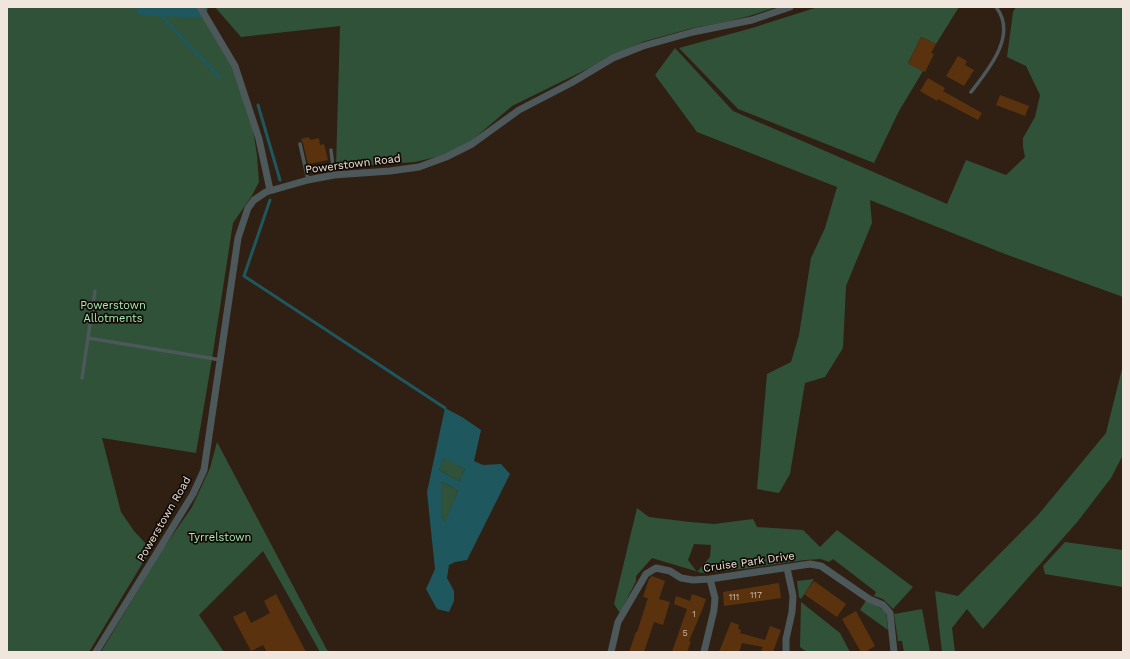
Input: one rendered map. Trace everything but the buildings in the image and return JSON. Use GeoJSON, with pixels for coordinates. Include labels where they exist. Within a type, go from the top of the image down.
{"type":"FeatureCollection","features":[{"type":"Feature","properties":{"kind":"street"},"geometry":{"type":"LineString","coordinates":[[200,7],[235,66],[259,139],[270,190]]}},
{"type":"Feature","properties":{"kind":"street","name":"Powerstown Road"},"geometry":{"type":"LineString","coordinates":[[96,652],[193,494],[204,470],[238,238],[248,208],[254,200],[270,190],[308,180],[419,167],[446,158],[472,144],[519,110],[571,84],[614,58],[643,46],[694,32],[752,20],[790,7]]}},
{"type":"Feature","properties":{"kind":"street","name":"Cruise Park Drive"},"geometry":{"type":"LineString","coordinates":[[611,652],[618,622],[646,574],[656,568],[670,571],[681,578],[693,580],[710,579],[810,564],[821,566],[869,599],[883,605],[890,612],[894,652]]}},
{"type":"Feature","properties":{"kind":"street"},"geometry":{"type":"LineString","coordinates":[[786,652],[786,639],[792,612],[793,596],[787,568]]}},
{"type":"Feature","properties":{"kind":"street"},"geometry":{"type":"LineString","coordinates":[[704,652],[715,604],[710,579]]}},
{"type":"Feature","properties":{"kind":"lane"},"geometry":{"type":"LineString","coordinates":[[971,92],[997,56],[1002,40],[1004,25],[1002,14],[996,7]]}},
{"type":"Feature","properties":{"kind":"lane"},"geometry":{"type":"LineString","coordinates":[[300,144],[308,180]]}},
{"type":"Feature","properties":{"kind":"lane"},"geometry":{"type":"LineString","coordinates":[[331,150],[334,176]]}},
{"type":"Feature","properties":{"kind":"lane"},"geometry":{"type":"LineString","coordinates":[[82,378],[95,291]]}},
{"type":"Feature","properties":{"kind":"lane"},"geometry":{"type":"LineString","coordinates":[[88,338],[220,360]]}},
{"type":"Feature","properties":{"kind":"green space","name":"Powerstown Allotments"},"geometry":{"type":"Polygon","coordinates":[[[7,7],[198,7],[233,69],[252,124],[257,155],[259,182],[251,197],[233,223],[196,453],[102,438],[121,512],[134,531],[151,549],[89,652],[7,652],[7,7]]]}},
{"type":"Feature","properties":{"kind":"green space"},"geometry":{"type":"Polygon","coordinates":[[[215,7],[777,7],[749,16],[693,28],[642,42],[512,106],[470,142],[441,156],[415,162],[336,167],[340,26],[241,37],[215,7]]]}},
{"type":"Feature","properties":{"kind":"green space"},"geometry":{"type":"Polygon","coordinates":[[[818,7],[959,7],[936,44],[921,37],[908,63],[923,71],[899,111],[874,163],[738,109],[679,48],[752,28],[818,7]]]}},
{"type":"Feature","properties":{"kind":"green space"},"geometry":{"type":"Polygon","coordinates":[[[1016,7],[1123,7],[1123,297],[1005,254],[870,200],[872,223],[846,286],[843,348],[825,377],[805,383],[790,474],[779,493],[757,489],[767,374],[791,362],[799,335],[811,258],[825,228],[837,187],[697,132],[655,75],[675,48],[733,111],[947,204],[966,160],[1006,175],[1025,157],[1023,138],[1035,117],[1040,95],[1026,66],[1007,57],[1013,12],[1016,7]]]}},
{"type":"Feature","properties":{"kind":"green space"},"geometry":{"type":"Polygon","coordinates":[[[1123,365],[1123,455],[1111,478],[1078,521],[983,629],[967,609],[952,628],[955,652],[942,652],[935,591],[958,596],[1038,515],[1106,433],[1123,365]]]}},
{"type":"Feature","properties":{"kind":"green space","name":"Tyrrelstown"},"geometry":{"type":"Polygon","coordinates":[[[217,442],[327,650],[331,652],[320,652],[263,551],[199,615],[224,652],[101,652],[160,553],[192,507],[210,468],[217,442]]]}},
{"type":"Feature","properties":{"kind":"green space"},"geometry":{"type":"Polygon","coordinates":[[[444,457],[465,469],[459,481],[439,470],[444,457]]]}},
{"type":"Feature","properties":{"kind":"green space"},"geometry":{"type":"Polygon","coordinates":[[[441,482],[458,491],[445,523],[441,516],[441,482]]]}},
{"type":"Feature","properties":{"kind":"green space"},"geometry":{"type":"Polygon","coordinates":[[[637,508],[649,517],[690,522],[714,524],[753,519],[757,527],[803,530],[820,547],[837,530],[913,587],[893,609],[883,599],[874,596],[876,592],[833,559],[829,562],[821,559],[805,560],[702,573],[697,572],[710,557],[711,545],[694,544],[688,560],[697,571],[652,558],[636,576],[636,581],[620,613],[614,604],[637,508]]]}},
{"type":"Feature","properties":{"kind":"green space"},"geometry":{"type":"Polygon","coordinates":[[[1065,542],[1123,550],[1123,587],[1045,574],[1043,566],[1065,542]]]}},
{"type":"Feature","properties":{"kind":"green space"},"geometry":{"type":"Polygon","coordinates":[[[814,579],[801,599],[799,597],[797,581],[814,579]]]}},
{"type":"Feature","properties":{"kind":"green space"},"geometry":{"type":"Polygon","coordinates":[[[867,599],[886,612],[888,630],[860,610],[867,599]]]}},
{"type":"Feature","properties":{"kind":"green space"},"geometry":{"type":"Polygon","coordinates":[[[801,602],[840,633],[850,652],[807,652],[800,647],[801,602]]]}},
{"type":"Feature","properties":{"kind":"green space"},"geometry":{"type":"Polygon","coordinates":[[[922,609],[930,652],[904,652],[902,641],[898,641],[894,614],[922,609]]]}},
{"type":"Feature","properties":{"kind":"water"},"geometry":{"type":"Polygon","coordinates":[[[445,408],[481,430],[474,461],[483,465],[501,464],[510,474],[467,560],[455,562],[449,565],[447,578],[454,591],[454,601],[449,612],[437,609],[426,589],[435,569],[427,492],[445,408]],[[444,458],[439,470],[459,481],[465,469],[444,458]],[[441,482],[441,516],[445,522],[458,491],[441,482]]]}},
{"type":"Feature","properties":{"kind":"waterway"},"geometry":{"type":"LineString","coordinates":[[144,7],[199,9]]}},
{"type":"Feature","properties":{"kind":"waterway"},"geometry":{"type":"LineString","coordinates":[[154,8],[219,77]]}},
{"type":"Feature","properties":{"kind":"waterway"},"geometry":{"type":"LineString","coordinates":[[258,105],[280,180]]}},
{"type":"Feature","properties":{"kind":"waterway"},"geometry":{"type":"LineString","coordinates":[[270,200],[244,276],[445,408]]}}]}
